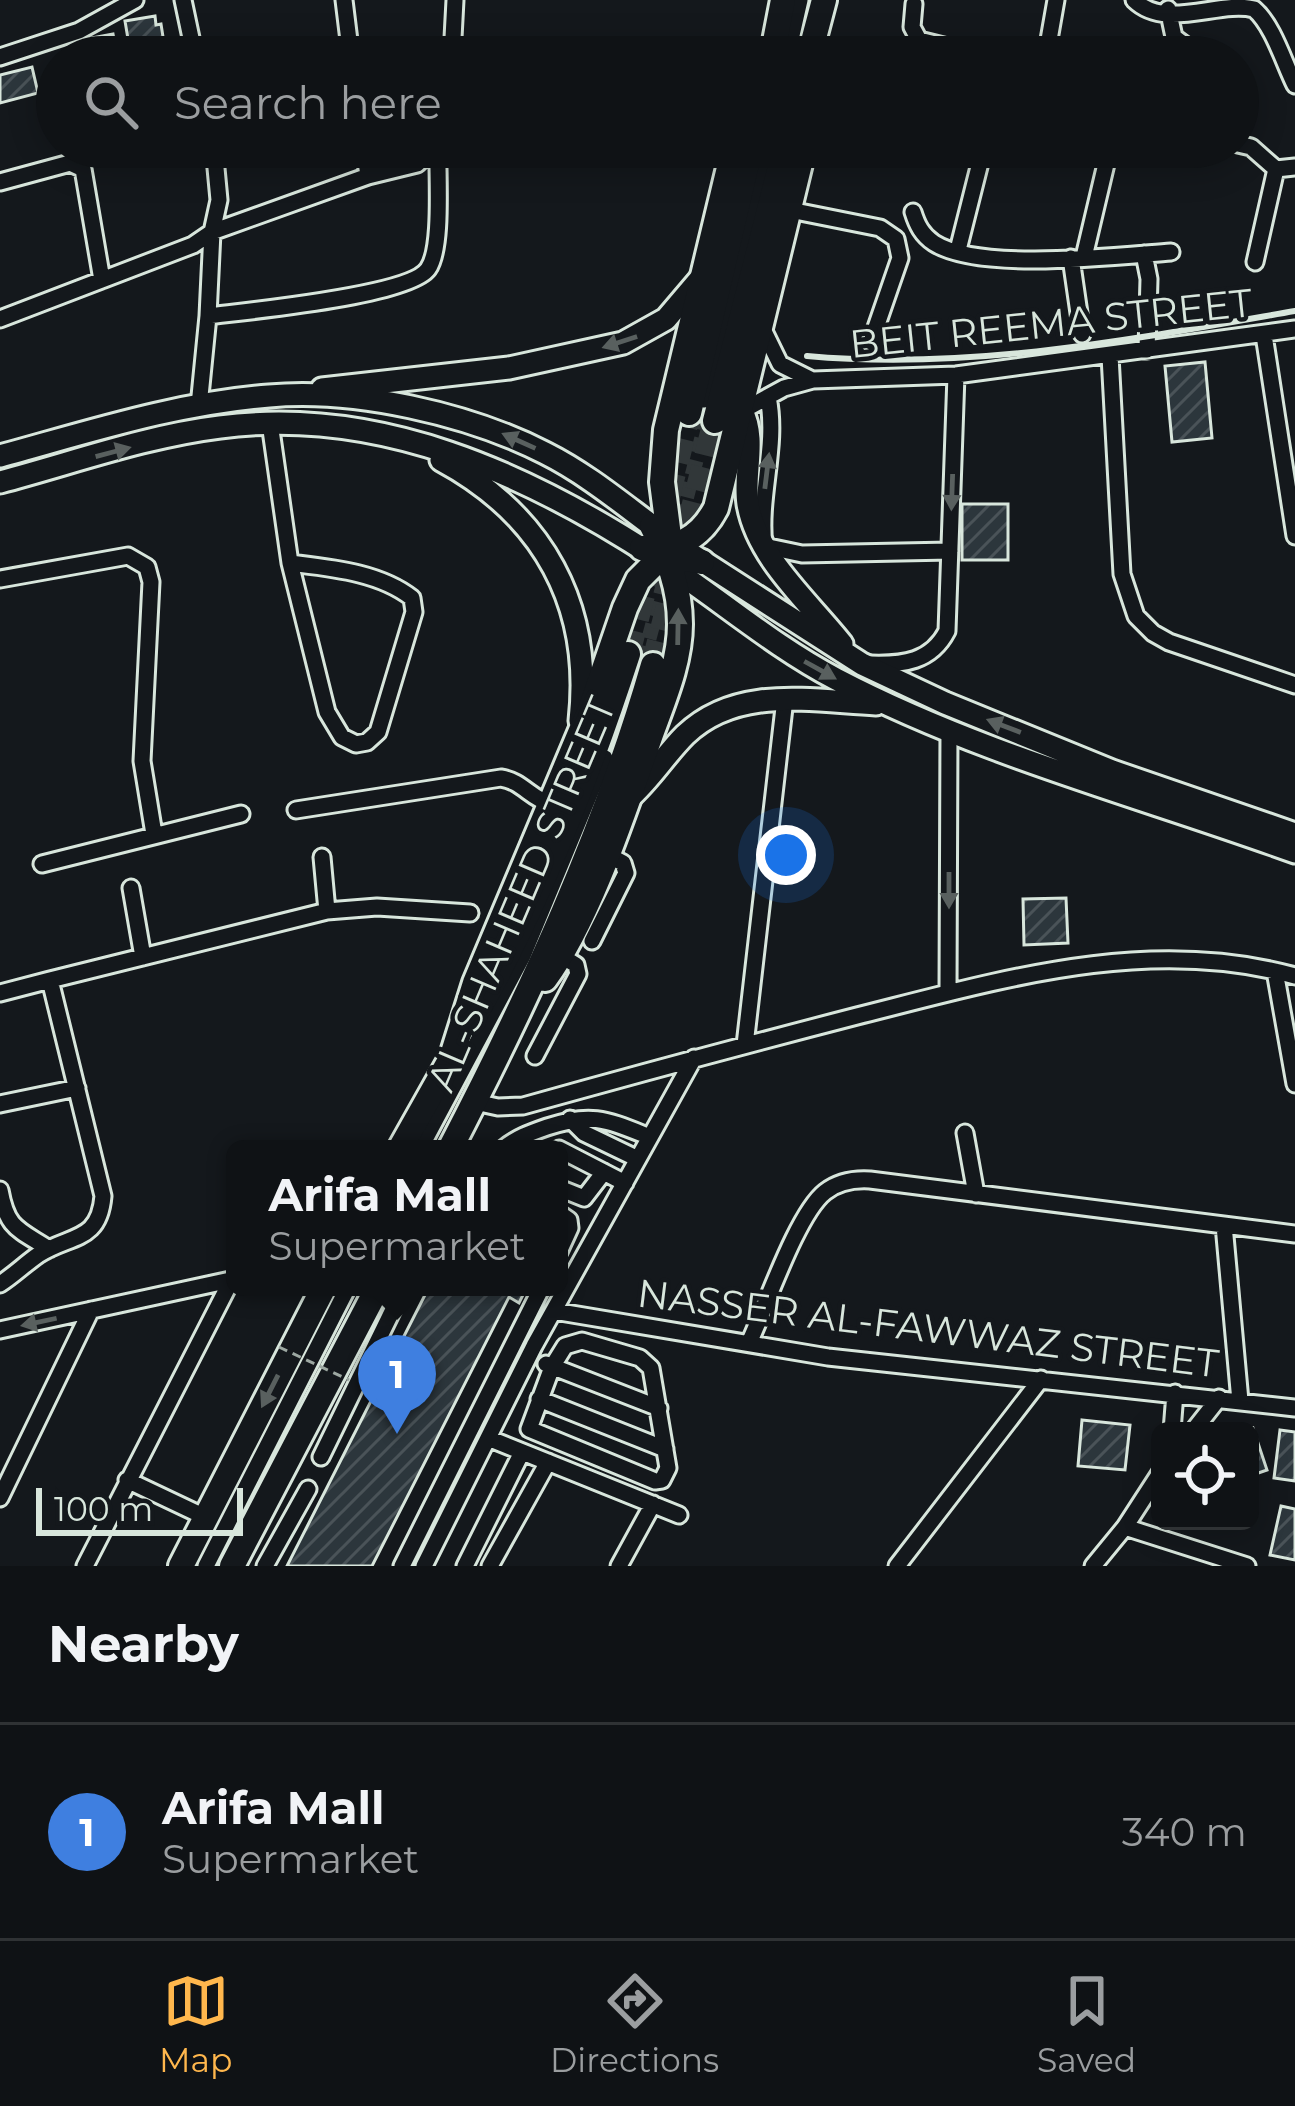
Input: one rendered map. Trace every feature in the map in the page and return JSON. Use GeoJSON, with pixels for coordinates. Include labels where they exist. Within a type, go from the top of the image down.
{"type":"FeatureCollection","features":[{"type":"Feature","properties":{"kind":"highway"},"geometry":{"type":"LineString","coordinates":[[780,36],[783,0]]}},
{"type":"Feature","properties":{"kind":"highway"},"geometry":{"type":"LineString","coordinates":[[815,36],[824,0]]}},
{"type":"Feature","properties":{"kind":"highway"},"geometry":{"type":"LineString","coordinates":[[523,1002],[560,956],[606,854],[675,662],[680,622],[662,482],[664,444],[729,168]]}},
{"type":"Feature","properties":{"kind":"highway"},"geometry":{"type":"LineString","coordinates":[[703,417],[747,168]]}},
{"type":"Feature","properties":{"kind":"highway"},"geometry":{"type":"LineString","coordinates":[[703,417],[779,168]]}},
{"type":"Feature","properties":{"kind":"highway"},"geometry":{"type":"LineString","coordinates":[[452,1056],[475,983],[578,739],[631,593],[670,553],[700,532],[716,508],[799,168]]}},
{"type":"Feature","properties":{"kind":"highway","name":"AL-SHAHEED STREET"},"geometry":{"type":"LineString","coordinates":[[455,1140],[523,1002],[618,773],[640,659]]}},
{"type":"Feature","properties":{"kind":"highway","name":"AL-SHAHEED STREET"},"geometry":{"type":"LineString","coordinates":[[405,1140],[520,929],[640,659]]}},
{"type":"Feature","properties":{"kind":"highway"},"geometry":{"type":"LineString","coordinates":[[181,1566],[319,1296]]}},
{"type":"Feature","properties":{"kind":"highway"},"geometry":{"type":"LineString","coordinates":[[224,1565],[373,1296]]}},
{"type":"Feature","properties":{"kind":"main road"},"geometry":{"type":"LineString","coordinates":[[0,456],[199,406],[521,366],[623,343],[666,319],[705,268]]}},
{"type":"Feature","properties":{"kind":"main road"},"geometry":{"type":"LineString","coordinates":[[290,395],[417,409],[484,426],[577,471],[802,660],[891,705],[1035,765],[1295,852]]}},
{"type":"Feature","properties":{"kind":"main road"},"geometry":{"type":"LineString","coordinates":[[742,411],[750,438],[749,511],[764,546],[858,661]]}},
{"type":"Feature","properties":{"kind":"main road"},"geometry":{"type":"LineString","coordinates":[[0,482],[181,434],[270,423],[319,424],[404,440],[507,473],[670,553],[858,661],[945,703],[1112,771],[1295,834]]}},
{"type":"Feature","properties":{"kind":"main road"},"geometry":{"type":"LineString","coordinates":[[404,440],[464,472],[513,510],[556,570],[574,616],[581,662],[578,739]]}},
{"type":"Feature","properties":{"kind":"main road"},"geometry":{"type":"LineString","coordinates":[[628,800],[700,722],[749,701],[891,705]]}},
{"type":"Feature","properties":{"kind":"street"},"geometry":{"type":"LineString","coordinates":[[64,36],[135,0]]}},
{"type":"Feature","properties":{"kind":"street"},"geometry":{"type":"LineString","coordinates":[[183,0],[191,36]]}},
{"type":"Feature","properties":{"kind":"street"},"geometry":{"type":"LineString","coordinates":[[344,0],[348,36]]}},
{"type":"Feature","properties":{"kind":"street"},"geometry":{"type":"LineString","coordinates":[[453,36],[455,0]]}},
{"type":"Feature","properties":{"kind":"street"},"geometry":{"type":"LineString","coordinates":[[788,36],[804,0]]}},
{"type":"Feature","properties":{"kind":"street"},"geometry":{"type":"LineString","coordinates":[[1050,36],[1056,0]]}},
{"type":"Feature","properties":{"kind":"street"},"geometry":{"type":"LineString","coordinates":[[1134,0],[1146,9],[1224,1],[1248,5],[1260,16],[1295,85]]}},
{"type":"Feature","properties":{"kind":"street"},"geometry":{"type":"LineString","coordinates":[[914,4],[912,27],[917,36]]}},
{"type":"Feature","properties":{"kind":"street"},"geometry":{"type":"LineString","coordinates":[[1168,9],[1174,36]]}},
{"type":"Feature","properties":{"kind":"street"},"geometry":{"type":"LineString","coordinates":[[0,57],[36,45]]}},
{"type":"Feature","properties":{"kind":"street"},"geometry":{"type":"LineString","coordinates":[[1259,154],[1276,169],[1295,167]]}},
{"type":"Feature","properties":{"kind":"street"},"geometry":{"type":"LineString","coordinates":[[0,182],[52,168]]}},
{"type":"Feature","properties":{"kind":"street"},"geometry":{"type":"LineString","coordinates":[[79,168],[102,280]]}},
{"type":"Feature","properties":{"kind":"street"},"geometry":{"type":"LineString","coordinates":[[199,406],[212,232],[219,200],[216,168]]}},
{"type":"Feature","properties":{"kind":"street"},"geometry":{"type":"LineString","coordinates":[[367,168],[368,176]]}},
{"type":"Feature","properties":{"kind":"street"},"geometry":{"type":"LineString","coordinates":[[0,320],[193,245],[212,232],[401,168]]}},
{"type":"Feature","properties":{"kind":"street"},"geometry":{"type":"LineString","coordinates":[[208,316],[338,298],[411,282],[426,272],[434,256],[436,168]]}},
{"type":"Feature","properties":{"kind":"street"},"geometry":{"type":"LineString","coordinates":[[703,417],[765,168]]}},
{"type":"Feature","properties":{"kind":"street"},"geometry":{"type":"LineString","coordinates":[[958,250],[979,168]]}},
{"type":"Feature","properties":{"kind":"street"},"geometry":{"type":"LineString","coordinates":[[1082,334],[1078,258],[1104,168]]}},
{"type":"Feature","properties":{"kind":"street"},"geometry":{"type":"LineString","coordinates":[[1255,262],[1276,169]]}},
{"type":"Feature","properties":{"kind":"street"},"geometry":{"type":"LineString","coordinates":[[790,210],[880,228],[896,238],[900,258],[872,342]]}},
{"type":"Feature","properties":{"kind":"street"},"geometry":{"type":"LineString","coordinates":[[913,212],[928,239],[958,250],[1022,258],[1171,252]]}},
{"type":"Feature","properties":{"kind":"street"},"geometry":{"type":"LineString","coordinates":[[1144,254],[1149,279],[1147,350]]}},
{"type":"Feature","properties":{"kind":"street","name":"BEIT REEMA STREET"},"geometry":{"type":"LineString","coordinates":[[761,325],[780,364],[813,380]]}},
{"type":"Feature","properties":{"kind":"street","name":"BEIT REEMA STREET"},"geometry":{"type":"LineString","coordinates":[[742,411],[813,380],[956,375],[1295,329]]}},
{"type":"Feature","properties":{"kind":"street"},"geometry":{"type":"LineString","coordinates":[[1264,334],[1295,536]]}},
{"type":"Feature","properties":{"kind":"street"},"geometry":{"type":"LineString","coordinates":[[1110,356],[1122,574],[1129,602],[1143,625],[1169,642],[1295,685]]}},
{"type":"Feature","properties":{"kind":"street"},"geometry":{"type":"LineString","coordinates":[[858,661],[909,663],[926,655],[946,631],[956,375]]}},
{"type":"Feature","properties":{"kind":"street"},"geometry":{"type":"LineString","coordinates":[[768,397],[772,433],[762,508],[764,546],[802,554],[950,551]]}},
{"type":"Feature","properties":{"kind":"street"},"geometry":{"type":"LineString","coordinates":[[270,423],[290,563],[333,727],[356,744],[367,742],[378,732],[414,613],[412,598],[378,580],[290,563]]}},
{"type":"Feature","properties":{"kind":"street"},"geometry":{"type":"LineString","coordinates":[[0,579],[128,556],[147,567],[151,582],[142,773],[154,834]]}},
{"type":"Feature","properties":{"kind":"street"},"geometry":{"type":"LineString","coordinates":[[429,1140],[548,902],[640,659]]}},
{"type":"Feature","properties":{"kind":"street"},"geometry":{"type":"LineString","coordinates":[[1276,679],[1295,665]]}},
{"type":"Feature","properties":{"kind":"street"},"geometry":{"type":"LineString","coordinates":[[745,1045],[785,700]]}},
{"type":"Feature","properties":{"kind":"street"},"geometry":{"type":"LineString","coordinates":[[948,991],[950,730]]}},
{"type":"Feature","properties":{"kind":"street"},"geometry":{"type":"LineString","coordinates":[[296,811],[501,778],[515,781],[551,804]]}},
{"type":"Feature","properties":{"kind":"street"},"geometry":{"type":"LineString","coordinates":[[42,864],[241,814]]}},
{"type":"Feature","properties":{"kind":"street"},"geometry":{"type":"LineString","coordinates":[[592,941],[626,873],[623,863],[606,854]]}},
{"type":"Feature","properties":{"kind":"street"},"geometry":{"type":"LineString","coordinates":[[322,857],[327,911]]}},
{"type":"Feature","properties":{"kind":"street"},"geometry":{"type":"LineString","coordinates":[[130,889],[143,957]]}},
{"type":"Feature","properties":{"kind":"street"},"geometry":{"type":"LineString","coordinates":[[0,993],[327,911],[377,907],[470,914]]}},
{"type":"Feature","properties":{"kind":"street"},"geometry":{"type":"LineString","coordinates":[[536,1056],[578,974],[575,965],[560,956]]}},
{"type":"Feature","properties":{"kind":"street"},"geometry":{"type":"LineString","coordinates":[[475,1102],[523,1106],[948,991],[1064,968],[1148,959],[1233,963],[1295,976]]}},
{"type":"Feature","properties":{"kind":"street"},"geometry":{"type":"LineString","coordinates":[[1275,970],[1295,1084]]}},
{"type":"Feature","properties":{"kind":"street"},"geometry":{"type":"LineString","coordinates":[[0,1284],[49,1249],[87,1233],[103,1204],[103,1187],[50,980]]}},
{"type":"Feature","properties":{"kind":"street"},"geometry":{"type":"LineString","coordinates":[[568,1286],[694,1058]]}},
{"type":"Feature","properties":{"kind":"street"},"geometry":{"type":"LineString","coordinates":[[0,1104],[77,1088]]}},
{"type":"Feature","properties":{"kind":"street"},"geometry":{"type":"LineString","coordinates":[[520,1140],[570,1119],[598,1118],[650,1137]]}},
{"type":"Feature","properties":{"kind":"street"},"geometry":{"type":"LineString","coordinates":[[570,1119],[584,1132],[638,1159]]}},
{"type":"Feature","properties":{"kind":"street"},"geometry":{"type":"LineString","coordinates":[[536,1131],[548,1140]]}},
{"type":"Feature","properties":{"kind":"street"},"geometry":{"type":"LineString","coordinates":[[965,1133],[976,1194]]}},
{"type":"Feature","properties":{"kind":"street"},"geometry":{"type":"LineString","coordinates":[[568,1154],[625,1183]]}},
{"type":"Feature","properties":{"kind":"street"},"geometry":{"type":"LineString","coordinates":[[568,1193],[587,1197],[604,1172]]}},
{"type":"Feature","properties":{"kind":"street"},"geometry":{"type":"LineString","coordinates":[[749,1343],[807,1215],[832,1186],[857,1179],[1295,1234]]}},
{"type":"Feature","properties":{"kind":"street"},"geometry":{"type":"LineString","coordinates":[[0,1190],[8,1220],[49,1249]]}},
{"type":"Feature","properties":{"kind":"street"},"geometry":{"type":"LineString","coordinates":[[1224,1225],[1240,1401]]}},
{"type":"Feature","properties":{"kind":"street"},"geometry":{"type":"LineString","coordinates":[[0,1330],[226,1281]]}},
{"type":"Feature","properties":{"kind":"street"},"geometry":{"type":"LineString","coordinates":[[85,1566],[226,1292]]}},
{"type":"Feature","properties":{"kind":"street"},"geometry":{"type":"LineString","coordinates":[[224,1565],[347,1296]]}},
{"type":"Feature","properties":{"kind":"street"},"geometry":{"type":"LineString","coordinates":[[321,1457],[400,1296]]}},
{"type":"Feature","properties":{"kind":"street"},"geometry":{"type":"LineString","coordinates":[[401,1566],[538,1296]]}},
{"type":"Feature","properties":{"kind":"street"},"geometry":{"type":"LineString","coordinates":[[424,1566],[562,1296]]}},
{"type":"Feature","properties":{"kind":"street"},"geometry":{"type":"LineString","coordinates":[[0,1498],[91,1310]]}},
{"type":"Feature","properties":{"kind":"street","name":"NASSER AL-FAWWAZ STREET"},"geometry":{"type":"LineString","coordinates":[[554,1311],[828,1357],[1295,1408]]}},
{"type":"Feature","properties":{"kind":"street"},"geometry":{"type":"LineString","coordinates":[[502,1411],[528,1424],[535,1435],[655,1481],[668,1472],[654,1373],[640,1358],[578,1341],[566,1346],[528,1424]]}},
{"type":"Feature","properties":{"kind":"street"},"geometry":{"type":"LineString","coordinates":[[510,1351],[659,1408]]}},
{"type":"Feature","properties":{"kind":"street"},"geometry":{"type":"LineString","coordinates":[[897,1566],[1041,1379]]}},
{"type":"Feature","properties":{"kind":"street"},"geometry":{"type":"LineString","coordinates":[[1173,1422],[1175,1393]]}},
{"type":"Feature","properties":{"kind":"street"},"geometry":{"type":"LineString","coordinates":[[539,1399],[665,1449]]}},
{"type":"Feature","properties":{"kind":"street"},"geometry":{"type":"LineString","coordinates":[[1200,1422],[1220,1399]]}},
{"type":"Feature","properties":{"kind":"street"},"geometry":{"type":"LineString","coordinates":[[488,1438],[679,1514]]}},
{"type":"Feature","properties":{"kind":"street"},"geometry":{"type":"LineString","coordinates":[[465,1566],[522,1452]]}},
{"type":"Feature","properties":{"kind":"street"},"geometry":{"type":"LineString","coordinates":[[490,1566],[548,1462]]}},
{"type":"Feature","properties":{"kind":"street"},"geometry":{"type":"LineString","coordinates":[[127,1480],[205,1517]]}},
{"type":"Feature","properties":{"kind":"street"},"geometry":{"type":"LineString","coordinates":[[444,1482],[463,1491]]}},
{"type":"Feature","properties":{"kind":"street"},"geometry":{"type":"LineString","coordinates":[[1093,1566],[1151,1487]]}},
{"type":"Feature","properties":{"kind":"street"},"geometry":{"type":"LineString","coordinates":[[266,1566],[308,1489]]}},
{"type":"Feature","properties":{"kind":"street"},"geometry":{"type":"LineString","coordinates":[[620,1566],[653,1504]]}},
{"type":"Feature","properties":{"kind":"street"},"geometry":{"type":"LineString","coordinates":[[1125,1527],[1247,1566]]}},
{"type":"Feature","properties":{"kind":"path"},"geometry":{"type":"LineString","coordinates":[[279,1347],[349,1380]]}},
{"type":"Feature","properties":{"kind":"building"},"geometry":{"type":"Polygon","coordinates":[[[155,16],[163,36],[128,36],[125,21],[155,16]]]}},
{"type":"Feature","properties":{"kind":"building"},"geometry":{"type":"Polygon","coordinates":[[[32,67],[36,94],[0,103],[0,75],[32,67]]]}},
{"type":"Feature","properties":{"kind":"building"},"geometry":{"type":"Polygon","coordinates":[[[1205,362],[1212,438],[1172,442],[1165,366],[1205,362]]]}},
{"type":"Feature","properties":{"kind":"building"},"geometry":{"type":"Polygon","coordinates":[[[962,504],[1008,504],[1008,560],[962,560],[962,504]]]}},
{"type":"Feature","properties":{"kind":"building"},"geometry":{"type":"Polygon","coordinates":[[[1066,898],[1068,943],[1024,945],[1023,899],[1066,898]]]}},
{"type":"Feature","properties":{"kind":"building"},"geometry":{"type":"Polygon","coordinates":[[[424,1296],[522,1296],[519,1303],[509,1297],[372,1566],[287,1566],[424,1296]]]}},
{"type":"Feature","properties":{"kind":"building"},"geometry":{"type":"Polygon","coordinates":[[[1082,1420],[1130,1425],[1125,1470],[1078,1466],[1082,1420]]]}},
{"type":"Feature","properties":{"kind":"building"},"geometry":{"type":"Polygon","coordinates":[[[1280,1430],[1295,1432],[1295,1481],[1274,1478],[1280,1430]]]}},
{"type":"Feature","properties":{"kind":"building"},"geometry":{"type":"Polygon","coordinates":[[[1259,1446],[1267,1470],[1259,1473],[1259,1446]]]}},
{"type":"Feature","properties":{"kind":"building"},"geometry":{"type":"Polygon","coordinates":[[[1281,1506],[1295,1509],[1295,1560],[1270,1555],[1281,1506]]]}},
{"type":"Feature","properties":{"kind":"tunnel"},"geometry":{"type":"LineString","coordinates":[[668,497],[689,413]]}},
{"type":"Feature","properties":{"kind":"tunnel"},"geometry":{"type":"LineString","coordinates":[[675,542],[707,418]]}},
{"type":"Feature","properties":{"kind":"tunnel"},"geometry":{"type":"LineString","coordinates":[[653,665],[715,421]]}},
{"type":"Feature","properties":{"kind":"tunnel"},"geometry":{"type":"LineString","coordinates":[[643,661],[667,571]]}},
{"type":"Feature","properties":{"kind":"tunnel"},"geometry":{"type":"LineString","coordinates":[[628,654],[649,572]]}},
{"type":"Feature","properties":{"kind":"wall"},"geometry":{"type":"LineString","coordinates":[[807,356],[868,360],[991,356],[1295,311]]}},
{"type":"Feature","properties":{"kind":"place","name":"Arifa Mall"},"geometry":{"type":"Point","coordinates":[397,1434]}}]}
